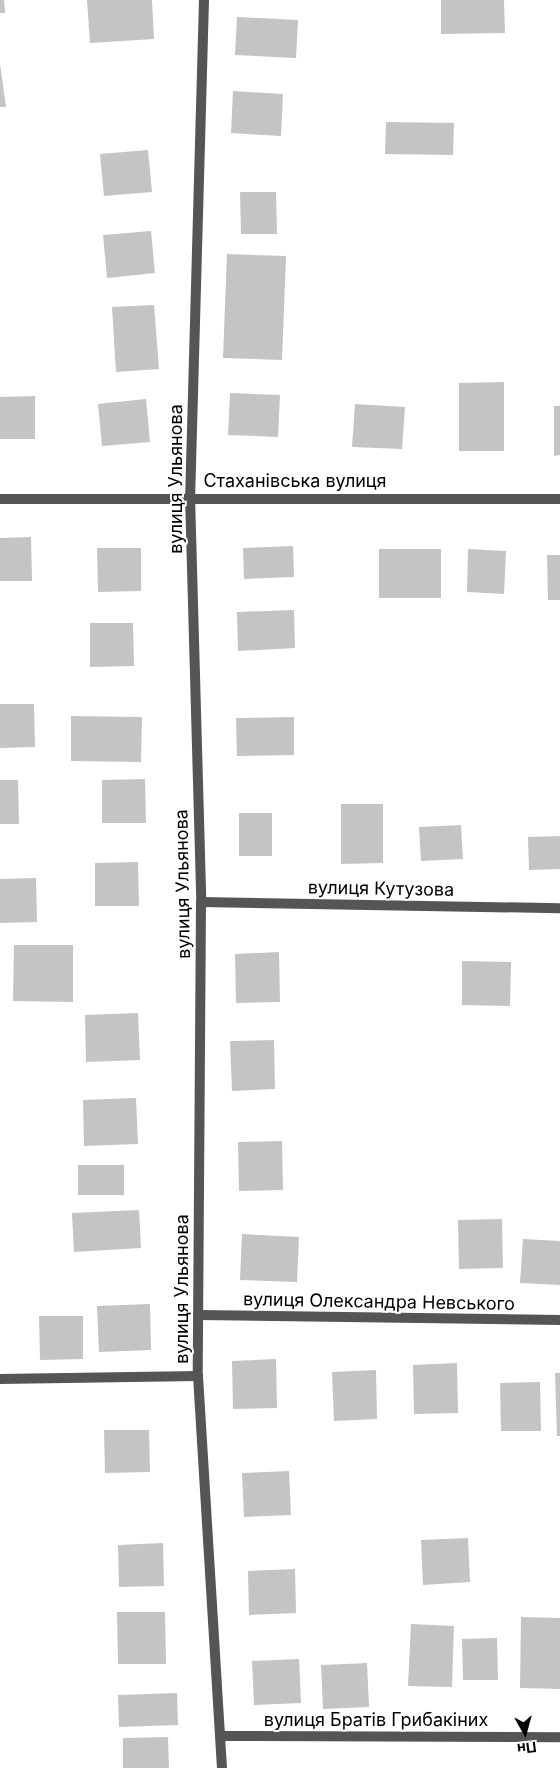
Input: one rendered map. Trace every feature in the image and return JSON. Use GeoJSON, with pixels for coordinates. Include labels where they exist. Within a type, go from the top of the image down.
{"type":"FeatureCollection","features":[{"type":"Feature","properties":{"kind":"street","name":"вулиця Ульянова"},"geometry":{"type":"LineString","coordinates":[[204,0],[190,496],[201,902],[198,1376],[222,1768]]}},
{"type":"Feature","properties":{"kind":"street","name":"Стаханівська вулиця"},"geometry":{"type":"LineString","coordinates":[[0,499],[190,496],[560,499]]}},
{"type":"Feature","properties":{"kind":"street","name":"вулиця Кутузова"},"geometry":{"type":"LineString","coordinates":[[201,902],[560,908]]}},
{"type":"Feature","properties":{"kind":"street","name":"вулиця Олександра Невського"},"geometry":{"type":"LineString","coordinates":[[198,1315],[560,1320]]}},
{"type":"Feature","properties":{"kind":"street"},"geometry":{"type":"LineString","coordinates":[[0,1379],[198,1376]]}},
{"type":"Feature","properties":{"kind":"street","name":"вулиця Братів Грибакіних"},"geometry":{"type":"LineString","coordinates":[[221,1736],[560,1737]]}},
{"type":"Feature","properties":{"kind":"building"},"geometry":{"type":"Polygon","coordinates":[[[0,0],[4,0],[5,13],[0,13],[0,0]]]}},
{"type":"Feature","properties":{"kind":"building"},"geometry":{"type":"Polygon","coordinates":[[[87,0],[152,0],[154,39],[90,43],[87,0]]]}},
{"type":"Feature","properties":{"kind":"building"},"geometry":{"type":"Polygon","coordinates":[[[441,0],[504,0],[505,33],[441,34],[441,0]]]}},
{"type":"Feature","properties":{"kind":"building"},"geometry":{"type":"Polygon","coordinates":[[[237,17],[298,20],[296,58],[235,55],[237,17]]]}},
{"type":"Feature","properties":{"kind":"building"},"geometry":{"type":"Polygon","coordinates":[[[0,64],[6,107],[0,107],[0,64]]]}},
{"type":"Feature","properties":{"kind":"building"},"geometry":{"type":"Polygon","coordinates":[[[233,91],[283,94],[281,136],[231,133],[233,91]]]}},
{"type":"Feature","properties":{"kind":"building"},"geometry":{"type":"Polygon","coordinates":[[[386,122],[454,123],[453,155],[385,154],[386,122]]]}},
{"type":"Feature","properties":{"kind":"building"},"geometry":{"type":"Polygon","coordinates":[[[148,150],[152,192],[104,196],[100,154],[148,150]]]}},
{"type":"Feature","properties":{"kind":"building"},"geometry":{"type":"Polygon","coordinates":[[[240,192],[276,192],[277,234],[241,234],[240,192]]]}},
{"type":"Feature","properties":{"kind":"building"},"geometry":{"type":"Polygon","coordinates":[[[151,231],[155,273],[107,278],[103,235],[151,231]]]}},
{"type":"Feature","properties":{"kind":"building"},"geometry":{"type":"Polygon","coordinates":[[[227,254],[286,256],[282,360],[223,358],[227,254]]]}},
{"type":"Feature","properties":{"kind":"building"},"geometry":{"type":"Polygon","coordinates":[[[154,305],[159,369],[116,372],[112,307],[154,305]]]}},
{"type":"Feature","properties":{"kind":"building"},"geometry":{"type":"Polygon","coordinates":[[[504,382],[504,451],[459,451],[459,383],[504,382]]]}},
{"type":"Feature","properties":{"kind":"building"},"geometry":{"type":"Polygon","coordinates":[[[230,393],[280,395],[278,437],[228,435],[230,393]]]}},
{"type":"Feature","properties":{"kind":"building"},"geometry":{"type":"Polygon","coordinates":[[[35,396],[35,439],[0,439],[0,397],[35,396]]]}},
{"type":"Feature","properties":{"kind":"building"},"geometry":{"type":"Polygon","coordinates":[[[146,399],[150,442],[102,446],[98,404],[146,399]]]}},
{"type":"Feature","properties":{"kind":"building"},"geometry":{"type":"Polygon","coordinates":[[[355,404],[405,407],[402,449],[352,447],[355,404]]]}},
{"type":"Feature","properties":{"kind":"building"},"geometry":{"type":"Polygon","coordinates":[[[554,406],[560,406],[560,455],[554,456],[554,406]]]}},
{"type":"Feature","properties":{"kind":"building"},"geometry":{"type":"Polygon","coordinates":[[[31,537],[32,581],[0,581],[0,538],[31,537]]]}},
{"type":"Feature","properties":{"kind":"building"},"geometry":{"type":"Polygon","coordinates":[[[293,546],[294,577],[244,579],[243,548],[293,546]]]}},
{"type":"Feature","properties":{"kind":"building"},"geometry":{"type":"Polygon","coordinates":[[[97,548],[141,548],[141,591],[98,592],[97,548]]]}},
{"type":"Feature","properties":{"kind":"building"},"geometry":{"type":"Polygon","coordinates":[[[379,549],[441,549],[441,598],[379,598],[379,549]]]}},
{"type":"Feature","properties":{"kind":"building"},"geometry":{"type":"Polygon","coordinates":[[[468,549],[506,551],[504,594],[467,592],[468,549]]]}},
{"type":"Feature","properties":{"kind":"building"},"geometry":{"type":"Polygon","coordinates":[[[547,555],[560,555],[560,600],[548,600],[547,555]]]}},
{"type":"Feature","properties":{"kind":"building"},"geometry":{"type":"Polygon","coordinates":[[[294,610],[295,648],[238,651],[237,612],[294,610]]]}},
{"type":"Feature","properties":{"kind":"building"},"geometry":{"type":"Polygon","coordinates":[[[90,623],[133,623],[134,666],[90,667],[90,623]]]}},
{"type":"Feature","properties":{"kind":"building"},"geometry":{"type":"Polygon","coordinates":[[[0,704],[34,704],[35,747],[0,748],[0,704]]]}},
{"type":"Feature","properties":{"kind":"building"},"geometry":{"type":"Polygon","coordinates":[[[71,716],[142,717],[141,762],[71,761],[71,716]]]}},
{"type":"Feature","properties":{"kind":"building"},"geometry":{"type":"Polygon","coordinates":[[[294,717],[294,755],[237,756],[236,718],[294,717]]]}},
{"type":"Feature","properties":{"kind":"building"},"geometry":{"type":"Polygon","coordinates":[[[145,779],[146,823],[102,823],[102,780],[145,779]]]}},
{"type":"Feature","properties":{"kind":"building"},"geometry":{"type":"Polygon","coordinates":[[[0,780],[18,780],[19,824],[0,824],[0,780]]]}},
{"type":"Feature","properties":{"kind":"building"},"geometry":{"type":"Polygon","coordinates":[[[341,804],[383,804],[383,863],[341,864],[341,804]]]}},
{"type":"Feature","properties":{"kind":"building"},"geometry":{"type":"Polygon","coordinates":[[[239,813],[272,813],[272,856],[239,856],[239,813]]]}},
{"type":"Feature","properties":{"kind":"building"},"geometry":{"type":"Polygon","coordinates":[[[461,825],[463,859],[421,861],[419,827],[461,825]]]}},
{"type":"Feature","properties":{"kind":"building"},"geometry":{"type":"Polygon","coordinates":[[[560,836],[560,869],[529,870],[528,837],[560,836]]]}},
{"type":"Feature","properties":{"kind":"building"},"geometry":{"type":"Polygon","coordinates":[[[138,862],[139,906],[95,906],[95,863],[138,862]]]}},
{"type":"Feature","properties":{"kind":"building"},"geometry":{"type":"Polygon","coordinates":[[[36,878],[37,922],[0,923],[0,879],[36,878]]]}},
{"type":"Feature","properties":{"kind":"building"},"geometry":{"type":"Polygon","coordinates":[[[14,945],[73,945],[73,1002],[13,1001],[14,945]]]}},
{"type":"Feature","properties":{"kind":"building"},"geometry":{"type":"Polygon","coordinates":[[[279,952],[280,1002],[236,1003],[235,954],[279,952]]]}},
{"type":"Feature","properties":{"kind":"building"},"geometry":{"type":"Polygon","coordinates":[[[462,961],[511,962],[510,1006],[462,1005],[462,961]]]}},
{"type":"Feature","properties":{"kind":"building"},"geometry":{"type":"Polygon","coordinates":[[[138,1013],[140,1060],[86,1062],[85,1015],[138,1013]]]}},
{"type":"Feature","properties":{"kind":"building"},"geometry":{"type":"Polygon","coordinates":[[[274,1040],[275,1089],[232,1091],[230,1041],[274,1040]]]}},
{"type":"Feature","properties":{"kind":"building"},"geometry":{"type":"Polygon","coordinates":[[[136,1098],[138,1144],[84,1146],[83,1100],[136,1098]]]}},
{"type":"Feature","properties":{"kind":"building"},"geometry":{"type":"Polygon","coordinates":[[[282,1141],[283,1190],[239,1191],[238,1142],[282,1141]]]}},
{"type":"Feature","properties":{"kind":"building"},"geometry":{"type":"Polygon","coordinates":[[[78,1165],[124,1165],[124,1195],[78,1195],[78,1165]]]}},
{"type":"Feature","properties":{"kind":"building"},"geometry":{"type":"Polygon","coordinates":[[[139,1210],[141,1248],[74,1252],[72,1213],[139,1210]]]}},
{"type":"Feature","properties":{"kind":"building"},"geometry":{"type":"Polygon","coordinates":[[[502,1219],[503,1268],[459,1269],[458,1220],[502,1219]]]}},
{"type":"Feature","properties":{"kind":"building"},"geometry":{"type":"Polygon","coordinates":[[[242,1234],[299,1237],[297,1282],[240,1280],[242,1234]]]}},
{"type":"Feature","properties":{"kind":"building"},"geometry":{"type":"Polygon","coordinates":[[[523,1239],[560,1241],[560,1285],[520,1283],[523,1239]]]}},
{"type":"Feature","properties":{"kind":"building"},"geometry":{"type":"Polygon","coordinates":[[[150,1304],[151,1350],[99,1352],[97,1306],[150,1304]]]}},
{"type":"Feature","properties":{"kind":"building"},"geometry":{"type":"Polygon","coordinates":[[[39,1316],[83,1316],[83,1359],[40,1360],[39,1316]]]}},
{"type":"Feature","properties":{"kind":"building"},"geometry":{"type":"Polygon","coordinates":[[[276,1359],[277,1408],[233,1409],[232,1361],[276,1359]]]}},
{"type":"Feature","properties":{"kind":"building"},"geometry":{"type":"Polygon","coordinates":[[[457,1363],[458,1413],[414,1414],[413,1365],[457,1363]]]}},
{"type":"Feature","properties":{"kind":"building"},"geometry":{"type":"Polygon","coordinates":[[[376,1370],[377,1419],[334,1421],[332,1372],[376,1370]]]}},
{"type":"Feature","properties":{"kind":"building"},"geometry":{"type":"Polygon","coordinates":[[[555,1373],[560,1373],[560,1436],[557,1436],[555,1373]]]}},
{"type":"Feature","properties":{"kind":"building"},"geometry":{"type":"Polygon","coordinates":[[[540,1382],[541,1431],[501,1431],[500,1383],[540,1382]]]}},
{"type":"Feature","properties":{"kind":"building"},"geometry":{"type":"Polygon","coordinates":[[[104,1430],[149,1430],[150,1472],[105,1473],[104,1430]]]}},
{"type":"Feature","properties":{"kind":"building"},"geometry":{"type":"Polygon","coordinates":[[[289,1471],[291,1515],[244,1517],[242,1473],[289,1471]]]}},
{"type":"Feature","properties":{"kind":"building"},"geometry":{"type":"Polygon","coordinates":[[[468,1538],[470,1582],[423,1585],[421,1540],[468,1538]]]}},
{"type":"Feature","properties":{"kind":"building"},"geometry":{"type":"Polygon","coordinates":[[[163,1543],[164,1586],[119,1587],[118,1545],[163,1543]]]}},
{"type":"Feature","properties":{"kind":"building"},"geometry":{"type":"Polygon","coordinates":[[[295,1569],[296,1613],[249,1615],[248,1571],[295,1569]]]}},
{"type":"Feature","properties":{"kind":"building"},"geometry":{"type":"Polygon","coordinates":[[[117,1612],[165,1612],[166,1664],[118,1664],[117,1612]]]}},
{"type":"Feature","properties":{"kind":"building"},"geometry":{"type":"Polygon","coordinates":[[[521,1617],[560,1618],[560,1689],[520,1688],[521,1617]]]}},
{"type":"Feature","properties":{"kind":"building"},"geometry":{"type":"Polygon","coordinates":[[[411,1624],[454,1626],[452,1687],[408,1686],[411,1624]]]}},
{"type":"Feature","properties":{"kind":"building"},"geometry":{"type":"Polygon","coordinates":[[[497,1638],[498,1680],[463,1680],[462,1639],[497,1638]]]}},
{"type":"Feature","properties":{"kind":"building"},"geometry":{"type":"Polygon","coordinates":[[[299,1659],[301,1703],[254,1705],[252,1661],[299,1659]]]}},
{"type":"Feature","properties":{"kind":"building"},"geometry":{"type":"Polygon","coordinates":[[[367,1663],[369,1707],[323,1709],[321,1665],[367,1663]]]}},
{"type":"Feature","properties":{"kind":"building"},"geometry":{"type":"Polygon","coordinates":[[[177,1693],[178,1725],[119,1727],[118,1695],[177,1693]]]}},
{"type":"Feature","properties":{"kind":"building"},"geometry":{"type":"Polygon","coordinates":[[[168,1737],[169,1768],[123,1768],[123,1738],[168,1737]]]}}]}
